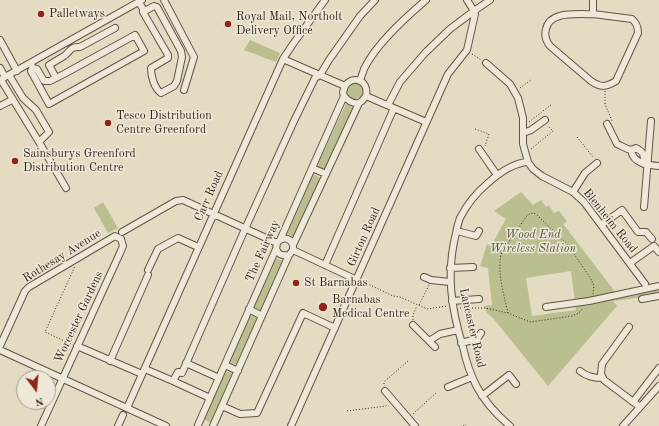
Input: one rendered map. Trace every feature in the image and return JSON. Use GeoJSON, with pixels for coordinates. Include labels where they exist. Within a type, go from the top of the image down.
{"type":"FeatureCollection","features":[{"type":"Feature","properties":{"kind":"street"},"geometry":{"type":"LineString","coordinates":[[164,0],[194,57],[184,90]]}},
{"type":"Feature","properties":{"kind":"street","name":"Carr Road"},"geometry":{"type":"LineString","coordinates":[[127,408],[198,247],[284,59],[325,0]]}},
{"type":"Feature","properties":{"kind":"street"},"geometry":{"type":"LineString","coordinates":[[173,381],[178,372],[182,373],[245,229],[314,78],[320,75],[360,16],[375,0]]}},
{"type":"Feature","properties":{"kind":"street"},"geometry":{"type":"LineString","coordinates":[[360,81],[364,69],[372,56],[396,29],[426,0]]}},
{"type":"Feature","properties":{"kind":"street"},"geometry":{"type":"LineString","coordinates":[[467,0],[475,14],[467,50]]}},
{"type":"Feature","properties":{"kind":"street"},"geometry":{"type":"LineString","coordinates":[[325,265],[400,82],[425,53],[450,29],[490,0]]}},
{"type":"Feature","properties":{"kind":"street"},"geometry":{"type":"LineString","coordinates":[[593,0],[593,14]]}},
{"type":"Feature","properties":{"kind":"street"},"geometry":{"type":"LineString","coordinates":[[4,78],[17,71],[32,66],[141,1],[143,12],[168,55],[168,58]]}},
{"type":"Feature","properties":{"kind":"street"},"geometry":{"type":"LineString","coordinates":[[143,12],[154,6],[157,7],[181,51],[182,57],[177,81],[174,86],[161,93],[158,91],[154,82],[151,68],[181,51]]}},
{"type":"Feature","properties":{"kind":"street"},"geometry":{"type":"LineString","coordinates":[[593,14],[632,19],[636,22],[638,28],[638,33],[616,81],[605,86],[597,86],[591,82],[550,46],[547,42],[545,31],[547,25],[554,17],[561,15],[593,14]]}},
{"type":"Feature","properties":{"kind":"street"},"geometry":{"type":"LineString","coordinates":[[56,78],[49,64],[66,55],[68,51],[76,46],[80,47],[115,28]]}},
{"type":"Feature","properties":{"kind":"street"},"geometry":{"type":"LineString","coordinates":[[32,66],[37,69],[38,77],[49,104],[144,51],[135,35],[50,81],[44,81],[38,77]]}},
{"type":"Feature","properties":{"kind":"street"},"geometry":{"type":"LineString","coordinates":[[0,40],[17,71]]}},
{"type":"Feature","properties":{"kind":"street","name":"Girton Road"},"geometry":{"type":"LineString","coordinates":[[291,426],[448,74],[467,50]]}},
{"type":"Feature","properties":{"kind":"street"},"geometry":{"type":"LineString","coordinates":[[213,426],[359,102],[366,96],[366,88],[360,81],[352,80],[344,86],[284,59]]}},
{"type":"Feature","properties":{"kind":"street","name":"Blenheim Road"},"geometry":{"type":"LineString","coordinates":[[486,63],[510,84],[518,98],[523,118],[523,144],[528,162],[533,169],[542,176],[572,192],[584,202],[645,284]]}},
{"type":"Feature","properties":{"kind":"street"},"geometry":{"type":"LineString","coordinates":[[0,68],[12,100],[66,188]]}},
{"type":"Feature","properties":{"kind":"street"},"geometry":{"type":"LineString","coordinates":[[4,78],[36,110],[49,132],[39,142]]}},
{"type":"Feature","properties":{"kind":"street","name":"The Fairway"},"geometry":{"type":"LineString","coordinates":[[198,426],[344,96],[344,86]]}},
{"type":"Feature","properties":{"kind":"street"},"geometry":{"type":"LineString","coordinates":[[344,96],[351,102],[359,102]]}},
{"type":"Feature","properties":{"kind":"street"},"geometry":{"type":"LineString","coordinates":[[366,96],[426,122]]}},
{"type":"Feature","properties":{"kind":"street"},"geometry":{"type":"LineString","coordinates":[[0,106],[12,100]]}},
{"type":"Feature","properties":{"kind":"street"},"geometry":{"type":"LineString","coordinates":[[523,129],[531,130],[544,121]]}},
{"type":"Feature","properties":{"kind":"street"},"geometry":{"type":"LineString","coordinates":[[644,207],[646,165],[651,121]]}},
{"type":"Feature","properties":{"kind":"street"},"geometry":{"type":"LineString","coordinates":[[610,124],[617,144],[622,145],[626,149],[631,150],[636,148],[640,150],[644,155],[646,165]]}},
{"type":"Feature","properties":{"kind":"street"},"geometry":{"type":"LineString","coordinates":[[631,150],[631,154],[639,163],[659,166]]}},
{"type":"Feature","properties":{"kind":"street"},"geometry":{"type":"LineString","coordinates":[[480,151],[497,175]]}},
{"type":"Feature","properties":{"kind":"street","name":"Lancaster Road"},"geometry":{"type":"LineString","coordinates":[[510,426],[492,410],[482,396],[472,377],[461,343],[453,308],[450,268],[459,220],[469,202],[497,175],[521,162],[528,162]]}},
{"type":"Feature","properties":{"kind":"street"},"geometry":{"type":"LineString","coordinates":[[572,192],[585,173],[597,163]]}},
{"type":"Feature","properties":{"kind":"street"},"geometry":{"type":"LineString","coordinates":[[312,168],[326,174]]}},
{"type":"Feature","properties":{"kind":"street","name":"Rothesay Avenue"},"geometry":{"type":"LineString","coordinates":[[0,346],[25,291],[30,287],[115,236],[122,236],[176,200],[182,200],[213,215]]}},
{"type":"Feature","properties":{"kind":"street"},"geometry":{"type":"LineString","coordinates":[[601,225],[622,210],[638,232],[646,232],[652,239]]}},
{"type":"Feature","properties":{"kind":"street"},"geometry":{"type":"LineString","coordinates":[[213,215],[278,244]]}},
{"type":"Feature","properties":{"kind":"street"},"geometry":{"type":"LineString","coordinates":[[457,231],[476,236],[479,231]]}},
{"type":"Feature","properties":{"kind":"street","name":"Worcester Gardens"},"geometry":{"type":"LineString","coordinates":[[41,426],[123,246],[122,236]]}},
{"type":"Feature","properties":{"kind":"street"},"geometry":{"type":"LineString","coordinates":[[110,361],[158,249],[178,238],[198,247]]}},
{"type":"Feature","properties":{"kind":"street"},"geometry":{"type":"LineString","coordinates":[[283,239],[291,240],[292,250],[285,256],[281,255],[278,253],[278,244],[283,239]]}},
{"type":"Feature","properties":{"kind":"street"},"geometry":{"type":"LineString","coordinates":[[630,263],[654,246],[659,252]]}},
{"type":"Feature","properties":{"kind":"street"},"geometry":{"type":"LineString","coordinates":[[292,250],[357,280]]}},
{"type":"Feature","properties":{"kind":"street"},"geometry":{"type":"LineString","coordinates":[[450,268],[473,267]]}},
{"type":"Feature","properties":{"kind":"street"},"geometry":{"type":"LineString","coordinates":[[424,277],[431,280],[450,282]]}},
{"type":"Feature","properties":{"kind":"street"},"geometry":{"type":"LineString","coordinates":[[546,307],[589,301],[659,286]]}},
{"type":"Feature","properties":{"kind":"street"},"geometry":{"type":"LineString","coordinates":[[642,299],[659,296]]}},
{"type":"Feature","properties":{"kind":"street"},"geometry":{"type":"LineString","coordinates":[[452,301],[478,299]]}},
{"type":"Feature","properties":{"kind":"street"},"geometry":{"type":"LineString","coordinates":[[249,309],[262,316]]}},
{"type":"Feature","properties":{"kind":"street"},"geometry":{"type":"LineString","coordinates":[[222,406],[240,414],[257,413],[303,313],[336,328]]}},
{"type":"Feature","properties":{"kind":"street"},"geometry":{"type":"LineString","coordinates":[[412,325],[435,347]]}},
{"type":"Feature","properties":{"kind":"street"},"geometry":{"type":"LineString","coordinates":[[602,378],[602,364],[629,327]]}},
{"type":"Feature","properties":{"kind":"street"},"geometry":{"type":"LineString","coordinates":[[429,341],[440,334],[458,330]]}},
{"type":"Feature","properties":{"kind":"street"},"geometry":{"type":"LineString","coordinates":[[461,343],[477,338],[481,333]]}},
{"type":"Feature","properties":{"kind":"street"},"geometry":{"type":"LineString","coordinates":[[77,346],[110,361],[173,381],[210,398]]}},
{"type":"Feature","properties":{"kind":"street"},"geometry":{"type":"LineString","coordinates":[[0,350],[166,426]]}},
{"type":"Feature","properties":{"kind":"street"},"geometry":{"type":"LineString","coordinates":[[186,364],[219,378]]}},
{"type":"Feature","properties":{"kind":"street"},"geometry":{"type":"LineString","coordinates":[[225,365],[238,371]]}},
{"type":"Feature","properties":{"kind":"street"},"geometry":{"type":"LineString","coordinates":[[633,402],[659,368]]}},
{"type":"Feature","properties":{"kind":"street"},"geometry":{"type":"LineString","coordinates":[[580,372],[593,378],[602,378],[640,407]]}},
{"type":"Feature","properties":{"kind":"street"},"geometry":{"type":"LineString","coordinates":[[482,396],[509,375],[516,384]]}},
{"type":"Feature","properties":{"kind":"street"},"geometry":{"type":"LineString","coordinates":[[448,387],[472,377]]}},
{"type":"Feature","properties":{"kind":"street"},"geometry":{"type":"LineString","coordinates":[[623,426],[659,386]]}},
{"type":"Feature","properties":{"kind":"street"},"geometry":{"type":"LineString","coordinates":[[385,391],[415,426]]}},
{"type":"Feature","properties":{"kind":"street"},"geometry":{"type":"LineString","coordinates":[[118,426],[123,415]]}},
{"type":"Feature","properties":{"kind":"path"},"geometry":{"type":"LineString","coordinates":[[467,50],[486,63]]}},
{"type":"Feature","properties":{"kind":"path"},"geometry":{"type":"LineString","coordinates":[[515,93],[532,79]]}},
{"type":"Feature","properties":{"kind":"path"},"geometry":{"type":"LineString","coordinates":[[605,86],[606,104],[610,124]]}},
{"type":"Feature","properties":{"kind":"path"},"geometry":{"type":"LineString","coordinates":[[523,129],[552,104]]}},
{"type":"Feature","properties":{"kind":"path"},"geometry":{"type":"LineString","coordinates":[[525,153],[553,131],[544,121]]}},
{"type":"Feature","properties":{"kind":"path"},"geometry":{"type":"LineString","coordinates":[[475,128],[489,134],[480,151]]}},
{"type":"Feature","properties":{"kind":"path"},"geometry":{"type":"LineString","coordinates":[[578,137],[597,163]]}},
{"type":"Feature","properties":{"kind":"path"},"geometry":{"type":"LineString","coordinates":[[453,308],[485,308],[508,312],[530,322],[572,316],[579,313],[594,292],[594,286],[591,279],[568,244],[536,214],[533,213],[526,217],[500,257],[502,282],[508,312]]}},
{"type":"Feature","properties":{"kind":"path"},"geometry":{"type":"LineString","coordinates":[[77,346],[46,332],[79,258]]}},
{"type":"Feature","properties":{"kind":"path"},"geometry":{"type":"LineString","coordinates":[[357,280],[426,309],[444,306]]}},
{"type":"Feature","properties":{"kind":"path"},"geometry":{"type":"LineString","coordinates":[[412,325],[413,316],[431,280]]}},
{"type":"Feature","properties":{"kind":"path"},"geometry":{"type":"LineString","coordinates":[[385,391],[384,382],[409,360]]}},
{"type":"Feature","properties":{"kind":"path"},"geometry":{"type":"LineString","coordinates":[[409,418],[437,392]]}},
{"type":"Feature","properties":{"kind":"path"},"geometry":{"type":"LineString","coordinates":[[347,411],[386,406],[393,400]]}},
{"type":"Feature","properties":{"kind":"green space"},"geometry":{"type":"Polygon","coordinates":[[[250,40],[280,53],[276,62],[244,50],[250,40]]]}},
{"type":"Feature","properties":{"kind":"green space"},"geometry":{"type":"Polygon","coordinates":[[[352,83],[358,83],[363,88],[361,97],[358,99],[352,99],[347,94],[347,88],[352,83]]]}},
{"type":"Feature","properties":{"kind":"green space"},"geometry":{"type":"Polygon","coordinates":[[[346,104],[353,107],[324,170],[317,166],[346,104]]]}},
{"type":"Feature","properties":{"kind":"green space"},"geometry":{"type":"Polygon","coordinates":[[[313,174],[320,178],[294,237],[287,234],[313,174]]]}},
{"type":"Feature","properties":{"kind":"green space","name":"Wood End Wireless Station"},"geometry":{"type":"Polygon","coordinates":[[[521,192],[533,205],[541,200],[546,207],[549,205],[554,213],[559,211],[567,221],[563,224],[616,293],[659,283],[659,295],[613,301],[617,306],[548,386],[493,318],[487,313],[484,306],[492,305],[488,268],[480,266],[487,244],[491,246],[506,219],[494,211],[521,192]],[[571,271],[526,278],[532,316],[576,310],[571,271]]]}},
{"type":"Feature","properties":{"kind":"green space"},"geometry":{"type":"Polygon","coordinates":[[[103,202],[118,228],[108,233],[94,208],[103,202]]]}},
{"type":"Feature","properties":{"kind":"green space"},"geometry":{"type":"Polygon","coordinates":[[[276,258],[283,261],[261,311],[254,307],[276,258]]]}},
{"type":"Feature","properties":{"kind":"green space"},"geometry":{"type":"Polygon","coordinates":[[[250,314],[258,318],[237,365],[229,362],[250,314]]]}},
{"type":"Feature","properties":{"kind":"green space"},"geometry":{"type":"Polygon","coordinates":[[[226,371],[233,374],[211,423],[204,419],[226,371]]]}},
{"type":"Feature","properties":{"kind":"place","name":"Palletways"},"geometry":{"type":"Point","coordinates":[41,14]}},
{"type":"Feature","properties":{"kind":"place","name":"Royal Mail, Northolt Delivery Office"},"geometry":{"type":"Point","coordinates":[228,24]}},
{"type":"Feature","properties":{"kind":"place","name":"Tesco Distribution Centre Greenford"},"geometry":{"type":"Point","coordinates":[108,123]}},
{"type":"Feature","properties":{"kind":"place","name":"Sainsburys Greenford Distribution Centre"},"geometry":{"type":"Point","coordinates":[15,161]}},
{"type":"Feature","properties":{"kind":"place","name":"St Barnabas"},"geometry":{"type":"Point","coordinates":[296,283]}},
{"type":"Feature","properties":{"kind":"place","name":"Barnabas Medical Centre"},"geometry":{"type":"Point","coordinates":[323,307]}}]}
